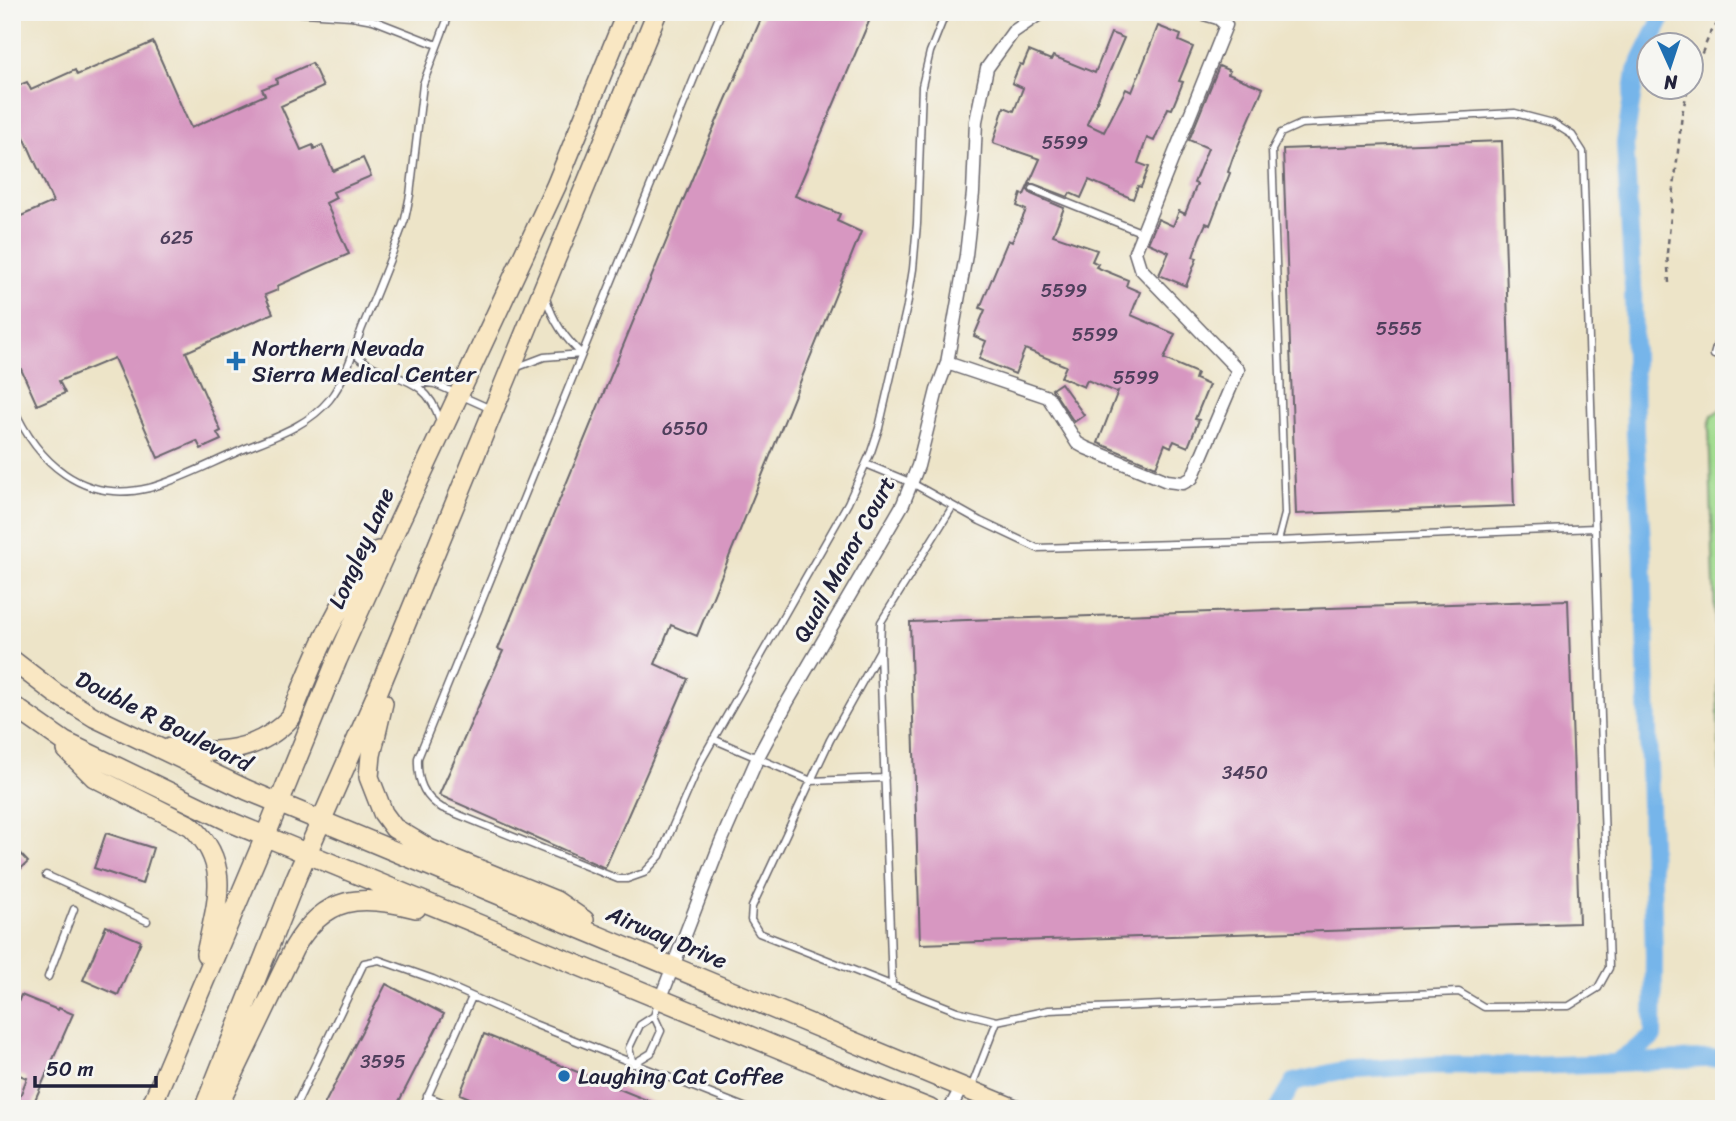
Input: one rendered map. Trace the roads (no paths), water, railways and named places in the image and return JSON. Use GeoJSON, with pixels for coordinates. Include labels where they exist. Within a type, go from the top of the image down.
{"type":"FeatureCollection","features":[{"type":"Feature","properties":{"kind":"main road","name":"Longley Lane"},"geometry":{"type":"LineString","coordinates":[[150,1109],[337,660],[394,531],[556,186],[627,12]]}},
{"type":"Feature","properties":{"kind":"main road"},"geometry":{"type":"LineString","coordinates":[[204,1109],[657,12]]}},
{"type":"Feature","properties":{"kind":"main road"},"geometry":{"type":"LineString","coordinates":[[139,739],[170,748],[212,751],[247,746],[262,741],[279,730],[290,717],[335,615],[361,571],[394,531]]}},
{"type":"Feature","properties":{"kind":"main road"},"geometry":{"type":"LineString","coordinates":[[398,640],[371,755],[369,777],[383,813],[394,828],[411,840],[556,901],[599,935]]}},
{"type":"Feature","properties":{"kind":"main road","name":"Double R Boulevard"},"geometry":{"type":"LineString","coordinates":[[12,660],[55,693],[94,717],[300,813]]}},
{"type":"Feature","properties":{"kind":"main road"},"geometry":{"type":"LineString","coordinates":[[12,705],[91,755],[265,837],[477,924],[657,1008],[930,1109]]}},
{"type":"Feature","properties":{"kind":"main road"},"geometry":{"type":"LineString","coordinates":[[44,727],[94,777],[191,826],[204,838],[212,851],[218,868],[219,891],[195,1002]]}},
{"type":"Feature","properties":{"kind":"main road","name":"Airway Drive"},"geometry":{"type":"LineString","coordinates":[[300,813],[1015,1109]]}},
{"type":"Feature","properties":{"kind":"main road"},"geometry":{"type":"LineString","coordinates":[[217,1109],[294,948],[307,927],[320,915],[354,901],[371,900],[400,904],[477,924]]}},
{"type":"Feature","properties":{"kind":"street","name":"Quail Manor Court"},"geometry":{"type":"LineString","coordinates":[[657,1008],[721,842],[758,757],[903,504],[912,483],[947,362],[966,255],[973,193],[976,121],[986,68],[1013,32],[1030,16],[1042,12]]}},
{"type":"Feature","properties":{"kind":"street"},"geometry":{"type":"LineString","coordinates":[[947,362],[1048,397],[1077,443],[1086,449],[1167,481],[1183,483],[1192,478],[1238,370],[1140,268],[1135,252],[1226,25],[1217,18],[1196,12]]}},
{"type":"Feature","properties":{"kind":"street"},"geometry":{"type":"LineString","coordinates":[[950,1109],[966,1088]]}},
{"type":"Feature","properties":{"kind":"lane"},"geometry":{"type":"LineString","coordinates":[[290,12],[362,18],[437,45]]}},
{"type":"Feature","properties":{"kind":"lane"},"geometry":{"type":"LineString","coordinates":[[12,405],[32,441],[50,464],[93,487],[112,491],[135,491],[160,485],[303,423],[319,411],[333,395],[353,351],[405,219],[422,91],[450,12]]}},
{"type":"Feature","properties":{"kind":"lane"},"geometry":{"type":"LineString","coordinates":[[721,12],[421,750],[418,767],[421,784],[429,798],[442,808],[609,877],[627,879],[650,869],[660,856],[693,776],[848,503],[866,464],[878,428],[908,306],[917,224],[922,86],[930,52],[946,12]]}},
{"type":"Feature","properties":{"kind":"lane"},"geometry":{"type":"LineString","coordinates":[[880,650],[830,740],[752,907],[751,920],[759,933],[957,1011],[997,1021],[1049,1010],[1459,992],[1484,1007],[1569,1006],[1598,988],[1609,968],[1583,152],[1572,135],[1553,123],[1515,113],[1301,124],[1281,133],[1272,150],[1284,514],[1278,541]]}},
{"type":"Feature","properties":{"kind":"lane"},"geometry":{"type":"LineString","coordinates":[[1034,189],[1143,233]]}},
{"type":"Feature","properties":{"kind":"lane"},"geometry":{"type":"LineString","coordinates":[[545,286],[555,321],[567,340],[582,354]]}},
{"type":"Feature","properties":{"kind":"lane"},"geometry":{"type":"LineString","coordinates":[[1714,355],[1724,327]]}},
{"type":"Feature","properties":{"kind":"lane"},"geometry":{"type":"LineString","coordinates":[[353,351],[366,364],[423,390],[434,404],[441,431]]}},
{"type":"Feature","properties":{"kind":"lane"},"geometry":{"type":"LineString","coordinates":[[510,370],[544,357],[582,354]]}},
{"type":"Feature","properties":{"kind":"lane"},"geometry":{"type":"LineString","coordinates":[[408,381],[429,382],[494,410]]}},
{"type":"Feature","properties":{"kind":"lane"},"geometry":{"type":"LineString","coordinates":[[866,464],[912,483],[1037,548],[1595,528]]}},
{"type":"Feature","properties":{"kind":"lane"},"geometry":{"type":"LineString","coordinates":[[892,986],[881,622],[953,506]]}},
{"type":"Feature","properties":{"kind":"lane"},"geometry":{"type":"LineString","coordinates":[[713,739],[811,781],[885,778]]}},
{"type":"Feature","properties":{"kind":"lane"},"geometry":{"type":"LineString","coordinates":[[46,875],[147,921]]}},
{"type":"Feature","properties":{"kind":"lane"},"geometry":{"type":"LineString","coordinates":[[48,977],[74,909]]}},
{"type":"Feature","properties":{"kind":"lane"},"geometry":{"type":"LineString","coordinates":[[293,1109],[364,963],[379,960],[433,979],[633,1064],[748,1109]]}},
{"type":"Feature","properties":{"kind":"lane"},"geometry":{"type":"LineString","coordinates":[[422,1109],[472,997]]}},
{"type":"Feature","properties":{"kind":"lane"},"geometry":{"type":"LineString","coordinates":[[633,1064],[629,1048],[640,1025],[657,1008]]}},
{"type":"Feature","properties":{"kind":"lane"},"geometry":{"type":"LineString","coordinates":[[633,1064],[651,1053],[661,1031],[657,1008]]}},
{"type":"Feature","properties":{"kind":"lane"},"geometry":{"type":"LineString","coordinates":[[966,1088],[997,1021]]}},
{"type":"Feature","properties":{"kind":"lane"},"geometry":{"type":"LineString","coordinates":[[428,1096],[458,1109]]}},
{"type":"Feature","properties":{"kind":"waterway"},"geometry":{"type":"LineString","coordinates":[[1278,1109],[1294,1082],[1339,1071],[1436,1065],[1615,1063],[1653,1037],[1654,956],[1643,556],[1635,433],[1633,287],[1625,143],[1636,71],[1665,12]]}},
{"type":"Feature","properties":{"kind":"waterway"},"geometry":{"type":"LineString","coordinates":[[1615,1063],[1724,1058]]}},
{"type":"Feature","properties":{"kind":"place","name":"Northern Nevada Sierra Medical Center"},"geometry":{"type":"Point","coordinates":[236,361]}},
{"type":"Feature","properties":{"kind":"place","name":"Laughing Cat Coffee"},"geometry":{"type":"Point","coordinates":[564,1076]}}]}
